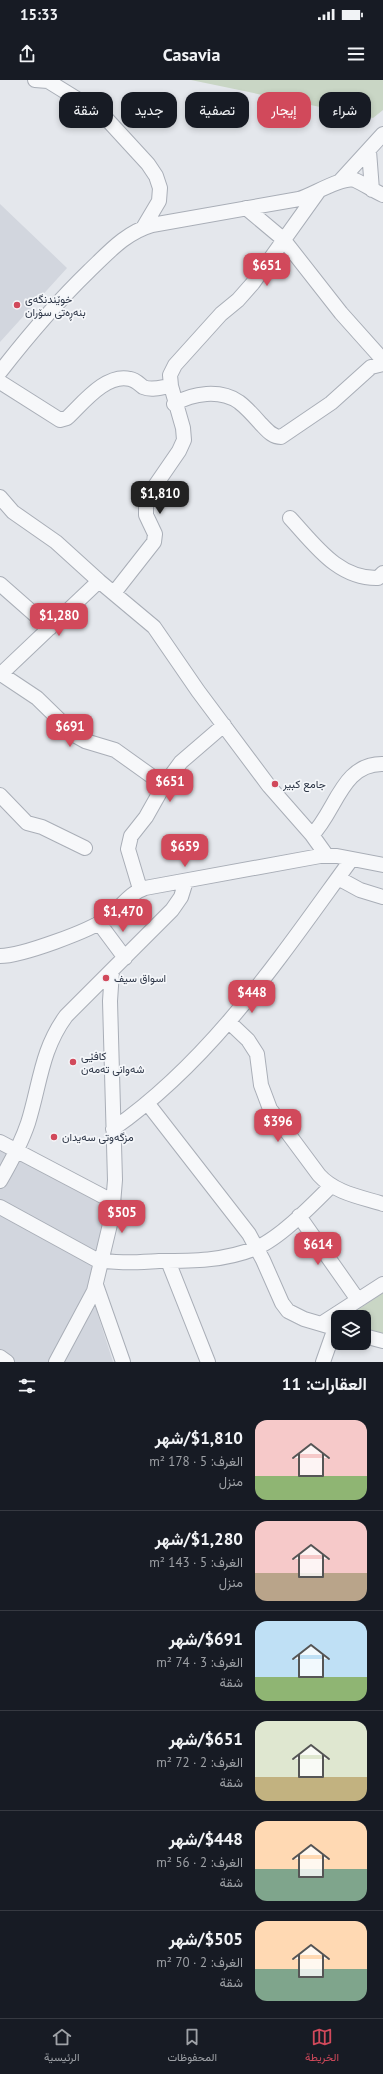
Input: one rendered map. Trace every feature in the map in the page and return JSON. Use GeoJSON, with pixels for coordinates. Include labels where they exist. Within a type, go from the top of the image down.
{"type":"FeatureCollection","features":[{"type":"Feature","properties":{"kind":"street"},"geometry":{"type":"LineString","coordinates":[[35,80],[48,81],[103,116],[148,164],[156,176],[160,188],[159,200],[143,228]]}},
{"type":"Feature","properties":{"kind":"street"},"geometry":{"type":"LineString","coordinates":[[0,372],[57,302],[118,243],[143,228],[299,199],[318,192],[342,180],[369,151],[376,139],[383,134]]}},
{"type":"Feature","properties":{"kind":"street"},"geometry":{"type":"LineString","coordinates":[[369,151],[378,192]]}},
{"type":"Feature","properties":{"kind":"street"},"geometry":{"type":"LineString","coordinates":[[342,180],[354,180],[378,192]]}},
{"type":"Feature","properties":{"kind":"street"},"geometry":{"type":"LineString","coordinates":[[114,593],[154,542],[155,534],[146,515],[145,504],[149,494],[182,446],[184,434],[174,404],[170,375],[175,365],[221,314],[250,287],[318,192]]}},
{"type":"Feature","properties":{"kind":"street"},"geometry":{"type":"LineString","coordinates":[[246,208],[283,239],[342,313],[383,360]]}},
{"type":"Feature","properties":{"kind":"street"},"geometry":{"type":"LineString","coordinates":[[174,404],[186,397],[194,395],[226,396],[245,407],[272,434],[281,437],[331,403],[371,367],[383,364]]}},
{"type":"Feature","properties":{"kind":"street"},"geometry":{"type":"LineString","coordinates":[[0,382],[60,420],[67,418],[99,389],[118,379],[133,379],[143,387],[150,389],[171,386]]}},
{"type":"Feature","properties":{"kind":"street"},"geometry":{"type":"LineString","coordinates":[[0,497],[13,512],[56,542],[99,581],[154,627],[198,691],[269,786],[312,834],[328,856]]}},
{"type":"Feature","properties":{"kind":"street"},"geometry":{"type":"LineString","coordinates":[[290,518],[330,561],[346,572],[363,579],[378,578],[383,573]]}},
{"type":"Feature","properties":{"kind":"street"},"geometry":{"type":"LineString","coordinates":[[99,581],[0,674],[37,698],[76,736],[85,741],[115,750],[164,785]]}},
{"type":"Feature","properties":{"kind":"street"},"geometry":{"type":"LineString","coordinates":[[0,584],[50,628]]}},
{"type":"Feature","properties":{"kind":"street"},"geometry":{"type":"LineString","coordinates":[[140,889],[128,849],[129,840],[153,807],[164,785],[187,755],[224,725]]}},
{"type":"Feature","properties":{"kind":"street"},"geometry":{"type":"LineString","coordinates":[[312,834],[324,820],[351,776],[369,765],[383,764]]}},
{"type":"Feature","properties":{"kind":"street"},"geometry":{"type":"LineString","coordinates":[[0,795],[27,823],[42,827],[85,848]]}},
{"type":"Feature","properties":{"kind":"street"},"geometry":{"type":"LineString","coordinates":[[0,956],[21,954],[99,923],[111,915],[140,889],[328,856],[383,865]]}},
{"type":"Feature","properties":{"kind":"street"},"geometry":{"type":"LineString","coordinates":[[113,1129],[148,1104],[229,1022],[286,949],[351,860]]}},
{"type":"Feature","properties":{"kind":"street"},"geometry":{"type":"LineString","coordinates":[[338,878],[360,890],[383,897]]}},
{"type":"Feature","properties":{"kind":"street"},"geometry":{"type":"LineString","coordinates":[[0,1181],[17,1151],[28,1122],[43,1062],[52,1038],[66,1016],[174,907],[181,897],[186,881]]}},
{"type":"Feature","properties":{"kind":"street"},"geometry":{"type":"LineString","coordinates":[[99,923],[125,958]]}},
{"type":"Feature","properties":{"kind":"street"},"geometry":{"type":"LineString","coordinates":[[56,1362],[96,1285],[114,1202],[110,1001],[112,971]]}},
{"type":"Feature","properties":{"kind":"street"},"geometry":{"type":"LineString","coordinates":[[229,1022],[248,1040],[257,1054],[263,1094],[275,1117],[319,1175],[331,1186],[383,1204]]}},
{"type":"Feature","properties":{"kind":"street"},"geometry":{"type":"LineString","coordinates":[[148,1104],[240,1222],[257,1247],[282,1303],[288,1311],[304,1320],[331,1327],[323,1362]]}},
{"type":"Feature","properties":{"kind":"street"},"geometry":{"type":"LineString","coordinates":[[0,1142],[114,1202]]}},
{"type":"Feature","properties":{"kind":"street"},"geometry":{"type":"LineString","coordinates":[[0,1207],[82,1254],[102,1261],[168,1261],[211,1259],[240,1254],[257,1247],[299,1216],[331,1186]]}},
{"type":"Feature","properties":{"kind":"street"},"geometry":{"type":"LineString","coordinates":[[299,1216],[358,1300]]}},
{"type":"Feature","properties":{"kind":"street"},"geometry":{"type":"LineString","coordinates":[[168,1261],[208,1362]]}},
{"type":"Feature","properties":{"kind":"street"},"geometry":{"type":"LineString","coordinates":[[348,1310],[358,1300],[383,1284]]}},
{"type":"Feature","properties":{"kind":"street"},"geometry":{"type":"LineString","coordinates":[[96,1285],[123,1362]]}},
{"type":"Feature","properties":{"kind":"street"},"geometry":{"type":"LineString","coordinates":[[371,1338],[383,1341]]}},
{"type":"Feature","properties":{"kind":"street"},"geometry":{"type":"LineString","coordinates":[[0,1357],[7,1362]]}},
{"type":"Feature","properties":{"kind":"shaded area","name":"خوێندنگەی بنەڕەتی سۆران"},"geometry":{"type":"Polygon","coordinates":[[[0,204],[67,268],[0,342],[0,204]]]}},
{"type":"Feature","properties":{"kind":"shaded area"},"geometry":{"type":"Polygon","coordinates":[[[0,1146],[106,1205],[99,1253],[97,1312],[113,1362],[0,1362],[0,1146]]]}},
{"type":"Feature","properties":{"kind":"green space"},"geometry":{"type":"Polygon","coordinates":[[[191,80],[383,80],[383,110],[373,118],[371,118],[371,92],[319,92],[319,107],[311,105],[311,92],[257,92],[257,94],[191,80]]]}},
{"type":"Feature","properties":{"kind":"green space"},"geometry":{"type":"Polygon","coordinates":[[[383,1293],[383,1335],[371,1331],[371,1310],[358,1310],[383,1293]]]}},
{"type":"Feature","properties":{"kind":"place","name":"خوێندنگەی بنەڕەتی سۆران"},"geometry":{"type":"Point","coordinates":[17,305]}},
{"type":"Feature","properties":{"kind":"place","name":"جامع كبير"},"geometry":{"type":"Point","coordinates":[275,784]}},
{"type":"Feature","properties":{"kind":"place","name":"اسواق سيف"},"geometry":{"type":"Point","coordinates":[106,978]}},
{"type":"Feature","properties":{"kind":"place","name":"کافێی شەوانی تەمەن"},"geometry":{"type":"Point","coordinates":[73,1062]}},
{"type":"Feature","properties":{"kind":"place","name":"مزگەوتی سەیدان"},"geometry":{"type":"Point","coordinates":[54,1137]}}]}
